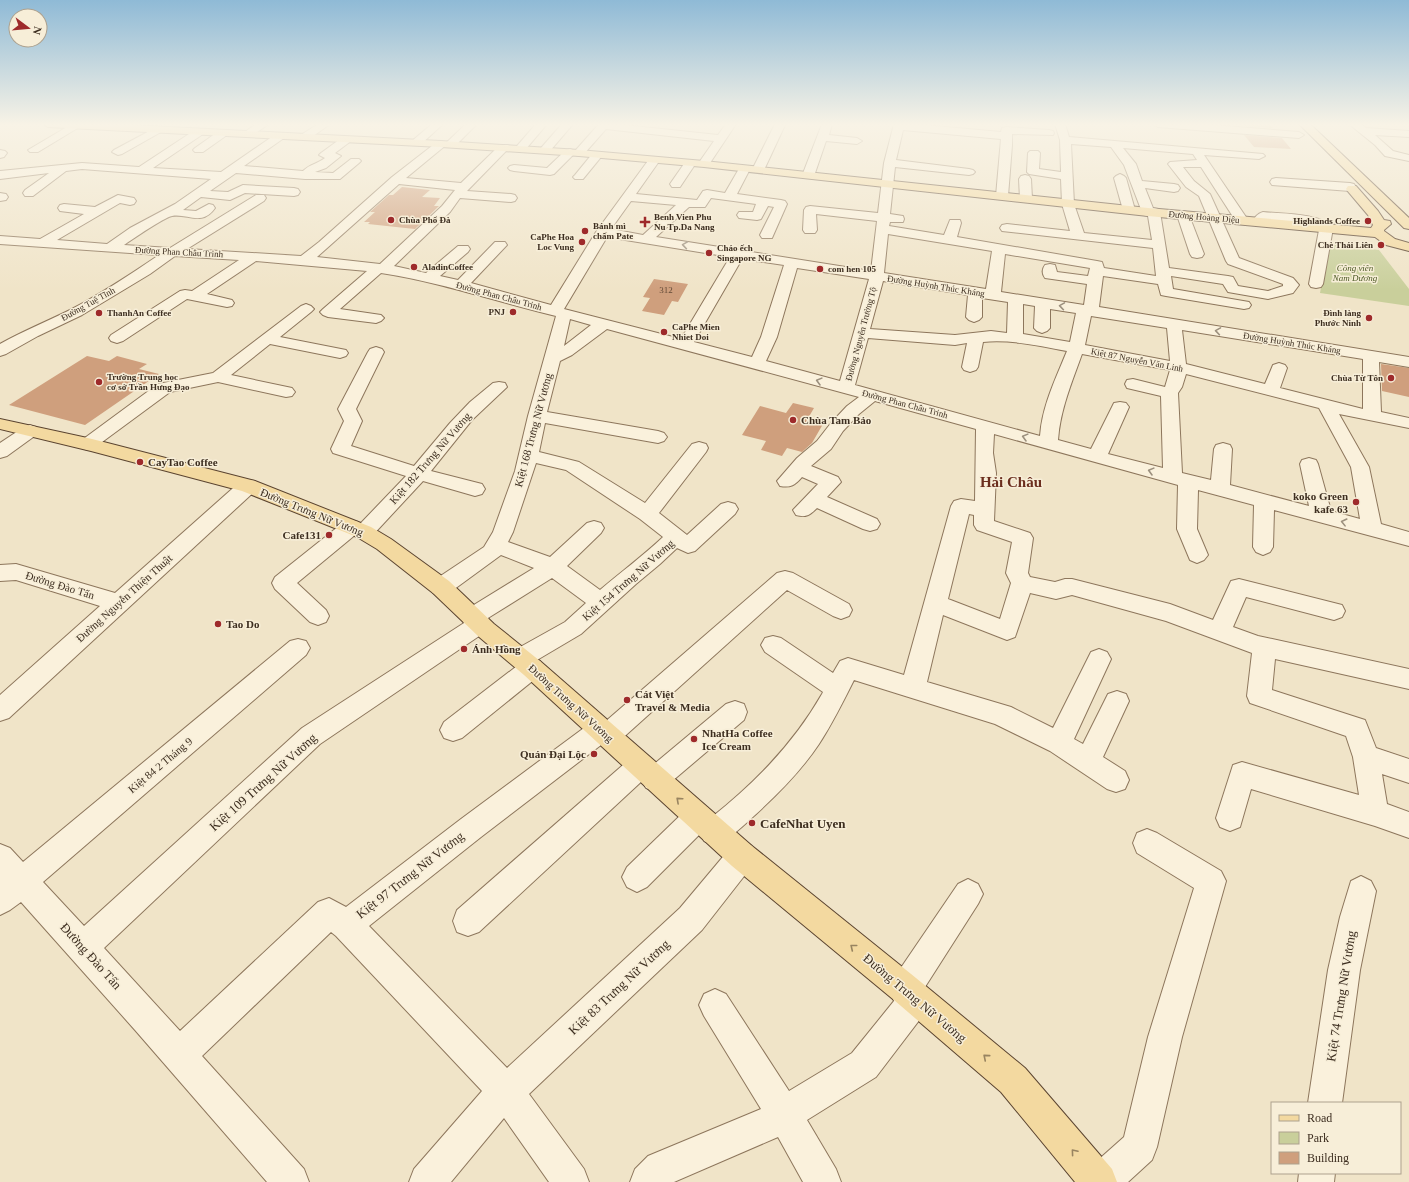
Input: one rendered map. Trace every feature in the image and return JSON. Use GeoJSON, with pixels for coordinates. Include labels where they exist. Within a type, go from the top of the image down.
{"type":"FeatureCollection","features":[{"type":"Feature","properties":{"kind":"main road","name":"Đường Hoàng Diệu"},"geometry":{"type":"LineString","coordinates":[[840,179],[1214,218],[1326,228],[1379,229]]}},
{"type":"Feature","properties":{"kind":"main road"},"geometry":{"type":"LineString","coordinates":[[1343,179],[1374,214],[1379,229],[1385,239],[1404,246],[1409,254]]}},
{"type":"Feature","properties":{"kind":"main road"},"geometry":{"type":"LineString","coordinates":[[1362,179],[1409,225]]}},
{"type":"Feature","properties":{"kind":"main road"},"geometry":{"type":"LineString","coordinates":[[1379,229],[1389,224],[1409,225]]}},
{"type":"Feature","properties":{"kind":"main road","name":"Đường Trưng Nữ Vương"},"geometry":{"type":"LineString","coordinates":[[0,424],[88,444],[248,486],[357,529],[384,544],[441,588],[742,856],[911,994],[1013,1080],[1100,1182]]}},
{"type":"Feature","properties":{"kind":"street"},"geometry":{"type":"LineString","coordinates":[[1,193],[4,184],[8,179]]}},
{"type":"Feature","properties":{"kind":"street"},"geometry":{"type":"LineString","coordinates":[[29,193],[47,179]]}},
{"type":"Feature","properties":{"kind":"street"},"geometry":{"type":"LineString","coordinates":[[110,248],[135,231],[170,212],[219,179]]}},
{"type":"Feature","properties":{"kind":"street"},"geometry":{"type":"LineString","coordinates":[[376,318],[328,312],[381,269],[449,204],[471,179]]}},
{"type":"Feature","properties":{"kind":"street","name":"Kiệt 168 Trưng Nữ Vương"},"geometry":{"type":"LineString","coordinates":[[441,588],[492,552],[503,532],[524,471],[552,358],[560,312],[604,232],[641,179]]}},
{"type":"Feature","properties":{"kind":"street"},"geometry":{"type":"LineString","coordinates":[[676,184],[679,179]]}},
{"type":"Feature","properties":{"kind":"street"},"geometry":{"type":"LineString","coordinates":[[729,197],[739,179]]}},
{"type":"Feature","properties":{"kind":"street","name":"Đường Nguyễn Trường Tộ"},"geometry":{"type":"LineString","coordinates":[[846,388],[877,276],[888,179]]}},
{"type":"Feature","properties":{"kind":"street"},"geometry":{"type":"LineString","coordinates":[[1002,196],[1003,179]]}},
{"type":"Feature","properties":{"kind":"street"},"geometry":{"type":"LineString","coordinates":[[1024,179],[1026,199]]}},
{"type":"Feature","properties":{"kind":"street"},"geometry":{"type":"LineString","coordinates":[[1067,179],[1068,204],[1078,235]]}},
{"type":"Feature","properties":{"kind":"street"},"geometry":{"type":"LineString","coordinates":[[1120,179],[1129,210]]}},
{"type":"Feature","properties":{"kind":"street"},"geometry":{"type":"LineString","coordinates":[[1136,179],[1151,212],[1159,245],[1166,292],[1244,305]]}},
{"type":"Feature","properties":{"kind":"street"},"geometry":{"type":"LineString","coordinates":[[1050,268],[1050,275],[1163,276],[1228,280],[1233,289],[1268,295],[1274,294],[1274,292],[1288,290],[1292,285],[1288,281],[1233,261],[1204,194],[1190,184],[1186,179]]}},
{"type":"Feature","properties":{"kind":"street"},"geometry":{"type":"LineString","coordinates":[[1215,179],[1242,220]]}},
{"type":"Feature","properties":{"kind":"street"},"geometry":{"type":"LineString","coordinates":[[304,260],[324,245],[396,180],[511,198]]}},
{"type":"Feature","properties":{"kind":"street"},"geometry":{"type":"LineString","coordinates":[[1276,182],[1350,187]]}},
{"type":"Feature","properties":{"kind":"street"},"geometry":{"type":"LineString","coordinates":[[1138,184],[1174,188]]}},
{"type":"Feature","properties":{"kind":"street"},"geometry":{"type":"LineString","coordinates":[[198,193],[230,196],[243,188],[294,192]]}},
{"type":"Feature","properties":{"kind":"street"},"geometry":{"type":"LineString","coordinates":[[628,197],[700,204],[707,194],[781,204],[767,236]]}},
{"type":"Feature","properties":{"kind":"street","name":"Đường Tuệ Tĩnh"},"geometry":{"type":"LineString","coordinates":[[0,351],[32,333],[77,312],[260,198]]}},
{"type":"Feature","properties":{"kind":"street"},"geometry":{"type":"LineString","coordinates":[[44,242],[118,199],[130,201]]}},
{"type":"Feature","properties":{"kind":"street"},"geometry":{"type":"LineString","coordinates":[[743,215],[757,216],[764,201]]}},
{"type":"Feature","properties":{"kind":"street"},"geometry":{"type":"LineString","coordinates":[[646,239],[686,203]]}},
{"type":"Feature","properties":{"kind":"street"},"geometry":{"type":"LineString","coordinates":[[449,204],[485,208]]}},
{"type":"Feature","properties":{"kind":"street"},"geometry":{"type":"LineString","coordinates":[[64,208],[96,211]]}},
{"type":"Feature","properties":{"kind":"street"},"geometry":{"type":"LineString","coordinates":[[170,212],[198,215],[209,208]]}},
{"type":"Feature","properties":{"kind":"street"},"geometry":{"type":"LineString","coordinates":[[779,209],[810,213],[810,210],[883,223],[949,240],[1096,265],[1088,310],[1077,348],[1065,374],[1059,393],[1050,427],[1049,444]]}},
{"type":"Feature","properties":{"kind":"street"},"geometry":{"type":"LineString","coordinates":[[810,213],[810,230]]}},
{"type":"Feature","properties":{"kind":"street"},"geometry":{"type":"LineString","coordinates":[[1183,215],[1197,254]]}},
{"type":"Feature","properties":{"kind":"street"},"geometry":{"type":"LineString","coordinates":[[883,223],[914,221]]}},
{"type":"Feature","properties":{"kind":"street"},"geometry":{"type":"LineString","coordinates":[[949,240],[955,223]]}},
{"type":"Feature","properties":{"kind":"street"},"geometry":{"type":"LineString","coordinates":[[1007,228],[1159,245]]}},
{"type":"Feature","properties":{"kind":"street"},"geometry":{"type":"LineString","coordinates":[[1316,284],[1326,228]]}},
{"type":"Feature","properties":{"kind":"street","name":"Đường Huỳnh Thúc Kháng"},"geometry":{"type":"LineString","coordinates":[[604,232],[1409,362]]}},
{"type":"Feature","properties":{"kind":"street","name":"Đường Phan Châu Trinh"},"geometry":{"type":"LineString","coordinates":[[0,240],[304,260],[381,269],[430,278],[461,285],[1097,457],[1409,539]]}},
{"type":"Feature","properties":{"kind":"street"},"geometry":{"type":"LineString","coordinates":[[461,285],[500,246]]}},
{"type":"Feature","properties":{"kind":"street"},"geometry":{"type":"LineString","coordinates":[[993,295],[999,248]]}},
{"type":"Feature","properties":{"kind":"street"},"geometry":{"type":"LineString","coordinates":[[430,278],[463,249]]}},
{"type":"Feature","properties":{"kind":"street"},"geometry":{"type":"LineString","coordinates":[[685,345],[738,254]]}},
{"type":"Feature","properties":{"kind":"street"},"geometry":{"type":"LineString","coordinates":[[196,296],[253,257]]}},
{"type":"Feature","properties":{"kind":"street"},"geometry":{"type":"LineString","coordinates":[[757,364],[769,337],[792,262]]}},
{"type":"Feature","properties":{"kind":"street"},"geometry":{"type":"LineString","coordinates":[[974,317],[975,292]]}},
{"type":"Feature","properties":{"kind":"street"},"geometry":{"type":"LineString","coordinates":[[117,338],[185,294],[228,304]]}},
{"type":"Feature","properties":{"kind":"street"},"geometry":{"type":"LineString","coordinates":[[1169,393],[1174,388],[1177,381],[1178,324],[1184,295]]}},
{"type":"Feature","properties":{"kind":"street"},"geometry":{"type":"LineString","coordinates":[[1015,338],[1016,298]]}},
{"type":"Feature","properties":{"kind":"street"},"geometry":{"type":"LineString","coordinates":[[1042,328],[1043,303]]}},
{"type":"Feature","properties":{"kind":"street"},"geometry":{"type":"LineString","coordinates":[[218,377],[306,309]]}},
{"type":"Feature","properties":{"kind":"street"},"geometry":{"type":"LineString","coordinates":[[552,358],[566,352],[587,335],[604,324]]}},
{"type":"Feature","properties":{"kind":"street","name":"Kiệt 87 Nguyễn Văn Linh"},"geometry":{"type":"LineString","coordinates":[[861,333],[955,340],[990,336],[1033,340],[1178,367],[1325,404],[1409,423]]}},
{"type":"Feature","properties":{"kind":"street"},"geometry":{"type":"LineString","coordinates":[[970,367],[976,338]]}},
{"type":"Feature","properties":{"kind":"street"},"geometry":{"type":"LineString","coordinates":[[268,339],[340,353]]}},
{"type":"Feature","properties":{"kind":"street"},"geometry":{"type":"LineString","coordinates":[[376,352],[347,409],[353,421],[340,449],[419,474],[475,489]]}},
{"type":"Feature","properties":{"kind":"street"},"geometry":{"type":"LineString","coordinates":[[1371,356],[1372,415]]}},
{"type":"Feature","properties":{"kind":"street"},"geometry":{"type":"LineString","coordinates":[[1271,390],[1279,368]]}},
{"type":"Feature","properties":{"kind":"street"},"geometry":{"type":"LineString","coordinates":[[88,444],[164,388],[218,377],[286,392]]}},
{"type":"Feature","properties":{"kind":"street"},"geometry":{"type":"LineString","coordinates":[[1133,384],[1169,393]]}},
{"type":"Feature","properties":{"kind":"street","name":"Kiệt 182 Trưng Nữ Vương"},"geometry":{"type":"LineString","coordinates":[[318,616],[283,583],[357,529],[419,474],[466,416],[498,387]]}},
{"type":"Feature","properties":{"kind":"street"},"geometry":{"type":"LineString","coordinates":[[1169,393],[1187,529],[1197,555]]}},
{"type":"Feature","properties":{"kind":"street"},"geometry":{"type":"LineString","coordinates":[[870,524],[808,505],[831,482],[793,475],[824,445],[837,427],[853,410],[872,395]]}},
{"type":"Feature","properties":{"kind":"street"},"geometry":{"type":"LineString","coordinates":[[1325,404],[1360,467],[1372,529]]}},
{"type":"Feature","properties":{"kind":"street"},"geometry":{"type":"LineString","coordinates":[[1097,457],[1120,407]]}},
{"type":"Feature","properties":{"kind":"street"},"geometry":{"type":"LineString","coordinates":[[537,416],[658,437]]}},
{"type":"Feature","properties":{"kind":"street"},"geometry":{"type":"LineString","coordinates":[[935,603],[1007,631],[1022,583],[1017,573],[1023,538],[984,525],[986,473],[984,453],[985,426]]}},
{"type":"Feature","properties":{"kind":"street"},"geometry":{"type":"LineString","coordinates":[[0,452],[30,431]]}},
{"type":"Feature","properties":{"kind":"street"},"geometry":{"type":"LineString","coordinates":[[647,514],[699,448]]}},
{"type":"Feature","properties":{"kind":"street"},"geometry":{"type":"LineString","coordinates":[[1220,489],[1223,449]]}},
{"type":"Feature","properties":{"kind":"street"},"geometry":{"type":"LineString","coordinates":[[528,455],[572,466],[647,514],[676,537]]}},
{"type":"Feature","properties":{"kind":"street"},"geometry":{"type":"LineString","coordinates":[[1309,464],[1322,517]]}},
{"type":"Feature","properties":{"kind":"street","name":"Đường Nguyễn Thiện Thuật"},"geometry":{"type":"LineString","coordinates":[[0,710],[248,486]]}},
{"type":"Feature","properties":{"kind":"street"},"geometry":{"type":"LineString","coordinates":[[1263,547],[1264,501]]}},
{"type":"Feature","properties":{"kind":"street"},"geometry":{"type":"LineString","coordinates":[[913,688],[960,506],[984,509]]}},
{"type":"Feature","properties":{"kind":"street","name":"Kiệt 154 Trưng Nữ Vương"},"geometry":{"type":"LineString","coordinates":[[453,730],[526,663],[573,628],[628,578],[653,560],[676,537],[688,546],[728,509]]}},
{"type":"Feature","properties":{"kind":"street","name":"Kiệt 109 Trưng Nữ Vương"},"geometry":{"type":"LineString","coordinates":[[83,947],[311,736],[553,567],[594,528]]}},
{"type":"Feature","properties":{"kind":"street"},"geometry":{"type":"LineString","coordinates":[[496,545],[553,567],[601,603]]}},
{"type":"Feature","properties":{"kind":"street","name":"Đường Đào Tấn"},"geometry":{"type":"LineString","coordinates":[[0,573],[16,572],[119,603]]}},
{"type":"Feature","properties":{"kind":"street","name":"Kiệt 97 Trưng Nữ Vương"},"geometry":{"type":"LineString","coordinates":[[571,1182],[497,1101],[346,925],[471,828],[604,733],[785,579],[841,610]]}},
{"type":"Feature","properties":{"kind":"street"},"geometry":{"type":"LineString","coordinates":[[1022,583],[1056,591],[1065,587],[1072,588],[1170,614],[1264,646],[1409,679]]}},
{"type":"Feature","properties":{"kind":"street"},"geometry":{"type":"LineString","coordinates":[[1220,632],[1239,587],[1334,611]]}},
{"type":"Feature","properties":{"kind":"street"},"geometry":{"type":"LineString","coordinates":[[773,645],[837,688]]}},
{"type":"Feature","properties":{"kind":"street"},"geometry":{"type":"LineString","coordinates":[[1264,646],[1259,696],[1356,728],[1366,757],[1375,813]]}},
{"type":"Feature","properties":{"kind":"street","name":"Kiệt 84 2 Tháng 9"},"geometry":{"type":"LineString","coordinates":[[11,891],[298,648]]}},
{"type":"Feature","properties":{"kind":"street"},"geometry":{"type":"LineString","coordinates":[[1059,743],[1099,659]]}},
{"type":"Feature","properties":{"kind":"street"},"geometry":{"type":"LineString","coordinates":[[637,877],[706,825],[743,809],[786,766],[819,723],[848,668],[1002,715],[1059,743],[1116,780]]}},
{"type":"Feature","properties":{"kind":"street"},"geometry":{"type":"LineString","coordinates":[[1088,761],[1117,702]]}},
{"type":"Feature","properties":{"kind":"street"},"geometry":{"type":"LineString","coordinates":[[468,921],[648,772],[735,712]]}},
{"type":"Feature","properties":{"kind":"street"},"geometry":{"type":"LineString","coordinates":[[1366,757],[1409,771]]}},
{"type":"Feature","properties":{"kind":"street"},"geometry":{"type":"LineString","coordinates":[[1230,818],[1242,774],[1375,813],[1409,825]]}},
{"type":"Feature","properties":{"kind":"street"},"geometry":{"type":"LineString","coordinates":[[1100,1182],[1139,1147],[1165,1036],[1211,881],[1147,843]]}},
{"type":"Feature","properties":{"kind":"street","name":"Kiệt 83 Trưng Nữ Vương"},"geometry":{"type":"LineString","coordinates":[[427,1182],[497,1101],[691,919],[742,856]]}},
{"type":"Feature","properties":{"kind":"street","name":"Đường Đào Tấn"},"geometry":{"type":"LineString","coordinates":[[0,858],[11,891],[83,947],[291,1182]]}},
{"type":"Feature","properties":{"kind":"street","name":"Kiệt 74 Trưng Nữ Vương"},"geometry":{"type":"LineString","coordinates":[[1325,1102],[1351,927],[1361,891]]}},
{"type":"Feature","properties":{"kind":"street"},"geometry":{"type":"LineString","coordinates":[[648,1182],[661,1169],[773,1121],[864,1065],[911,994],[968,894]]}},
{"type":"Feature","properties":{"kind":"street"},"geometry":{"type":"LineString","coordinates":[[179,1055],[329,914],[346,925]]}},
{"type":"Feature","properties":{"kind":"street"},"geometry":{"type":"LineString","coordinates":[[715,1005],[784,1114],[823,1182]]}},
{"type":"Feature","properties":{"kind":"green space","name":"Công viên Nam Dương"},"geometry":{"type":"Polygon","coordinates":[[[1329,244],[1379,250],[1409,289],[1409,306],[1320,293],[1329,244]]]}},
{"type":"Feature","properties":{"kind":"building"},"geometry":{"type":"Polygon","coordinates":[[[402,187],[430,190],[422,197],[440,198],[434,206],[439,206],[415,229],[368,224],[370,222],[364,222],[375,212],[370,212],[389,195],[393,195],[402,187]]]}},
{"type":"Feature","properties":{"kind":"building"},"geometry":{"type":"Polygon","coordinates":[[[654,279],[688,284],[678,302],[672,301],[664,315],[642,311],[650,298],[643,297],[654,279]]]}},
{"type":"Feature","properties":{"kind":"building","name":"Trường Trung học cơ sở Trần Hưng Đạo"},"geometry":{"type":"Polygon","coordinates":[[[87,356],[109,361],[117,356],[147,364],[139,369],[159,374],[85,425],[9,405],[87,356]]]}},
{"type":"Feature","properties":{"kind":"building","name":"Chùa Từ Tôn"},"geometry":{"type":"Polygon","coordinates":[[[1381,364],[1409,368],[1409,397],[1382,391],[1381,364]]]}},
{"type":"Feature","properties":{"kind":"building"},"geometry":{"type":"Polygon","coordinates":[[[793,403],[814,408],[807,420],[823,424],[812,443],[802,452],[787,448],[782,456],[761,450],[766,441],[742,435],[760,406],[786,413],[793,403]]]}},
{"type":"Feature","properties":{"kind":"place","name":"Chùa Phổ Đà"},"geometry":{"type":"Point","coordinates":[391,220]}},
{"type":"Feature","properties":{"kind":"place","name":"Highlands Coffee"},"geometry":{"type":"Point","coordinates":[1368,221]}},
{"type":"Feature","properties":{"kind":"place","name":"Benh Vien Phu Nu Tp.Da Nang"},"geometry":{"type":"Point","coordinates":[645,222]}},
{"type":"Feature","properties":{"kind":"place","name":"Bánh mì chấm Pate"},"geometry":{"type":"Point","coordinates":[585,231]}},
{"type":"Feature","properties":{"kind":"place","name":"CaPhe Hoa Loc Vung"},"geometry":{"type":"Point","coordinates":[582,242]}},
{"type":"Feature","properties":{"kind":"place","name":"Chè Thái Liên"},"geometry":{"type":"Point","coordinates":[1381,245]}},
{"type":"Feature","properties":{"kind":"place","name":"Cháo ếch Singapore NG"},"geometry":{"type":"Point","coordinates":[709,253]}},
{"type":"Feature","properties":{"kind":"place","name":"AladinCoffee"},"geometry":{"type":"Point","coordinates":[414,267]}},
{"type":"Feature","properties":{"kind":"place","name":"com hen 105"},"geometry":{"type":"Point","coordinates":[820,269]}},
{"type":"Feature","properties":{"kind":"place","name":"PNJ"},"geometry":{"type":"Point","coordinates":[513,312]}},
{"type":"Feature","properties":{"kind":"place","name":"ThanhAn Coffee"},"geometry":{"type":"Point","coordinates":[99,313]}},
{"type":"Feature","properties":{"kind":"place","name":"Đình làng Phước Ninh"},"geometry":{"type":"Point","coordinates":[1369,318]}},
{"type":"Feature","properties":{"kind":"place","name":"CaPhe Mien Nhiet Doi"},"geometry":{"type":"Point","coordinates":[664,332]}},
{"type":"Feature","properties":{"kind":"place","name":"Chùa Từ Tôn"},"geometry":{"type":"Point","coordinates":[1391,378]}},
{"type":"Feature","properties":{"kind":"place","name":"Trường Trung học cơ sở Trần Hưng Đạo"},"geometry":{"type":"Point","coordinates":[99,382]}},
{"type":"Feature","properties":{"kind":"place","name":"Chùa Tam Bảo"},"geometry":{"type":"Point","coordinates":[793,420]}},
{"type":"Feature","properties":{"kind":"place","name":"CayTao Coffee"},"geometry":{"type":"Point","coordinates":[140,462]}},
{"type":"Feature","properties":{"kind":"place","name":"koko Green kafe 63"},"geometry":{"type":"Point","coordinates":[1356,502]}},
{"type":"Feature","properties":{"kind":"place","name":"Cafe131"},"geometry":{"type":"Point","coordinates":[329,535]}},
{"type":"Feature","properties":{"kind":"place","name":"Tao Do"},"geometry":{"type":"Point","coordinates":[218,624]}},
{"type":"Feature","properties":{"kind":"place","name":"Ánh Hồng"},"geometry":{"type":"Point","coordinates":[464,649]}},
{"type":"Feature","properties":{"kind":"place","name":"Cát Việt Travel & Media"},"geometry":{"type":"Point","coordinates":[627,700]}},
{"type":"Feature","properties":{"kind":"place","name":"NhatHa Coffee Ice Cream"},"geometry":{"type":"Point","coordinates":[694,739]}},
{"type":"Feature","properties":{"kind":"place","name":"Quán Đại Lộc"},"geometry":{"type":"Point","coordinates":[594,754]}},
{"type":"Feature","properties":{"kind":"place","name":"CafeNhat Uyen"},"geometry":{"type":"Point","coordinates":[752,823]}},
{"type":"Feature","properties":{"kind":"district","name":"Hải Châu"},"geometry":{"type":"Point","coordinates":[1011,482]}}]}
